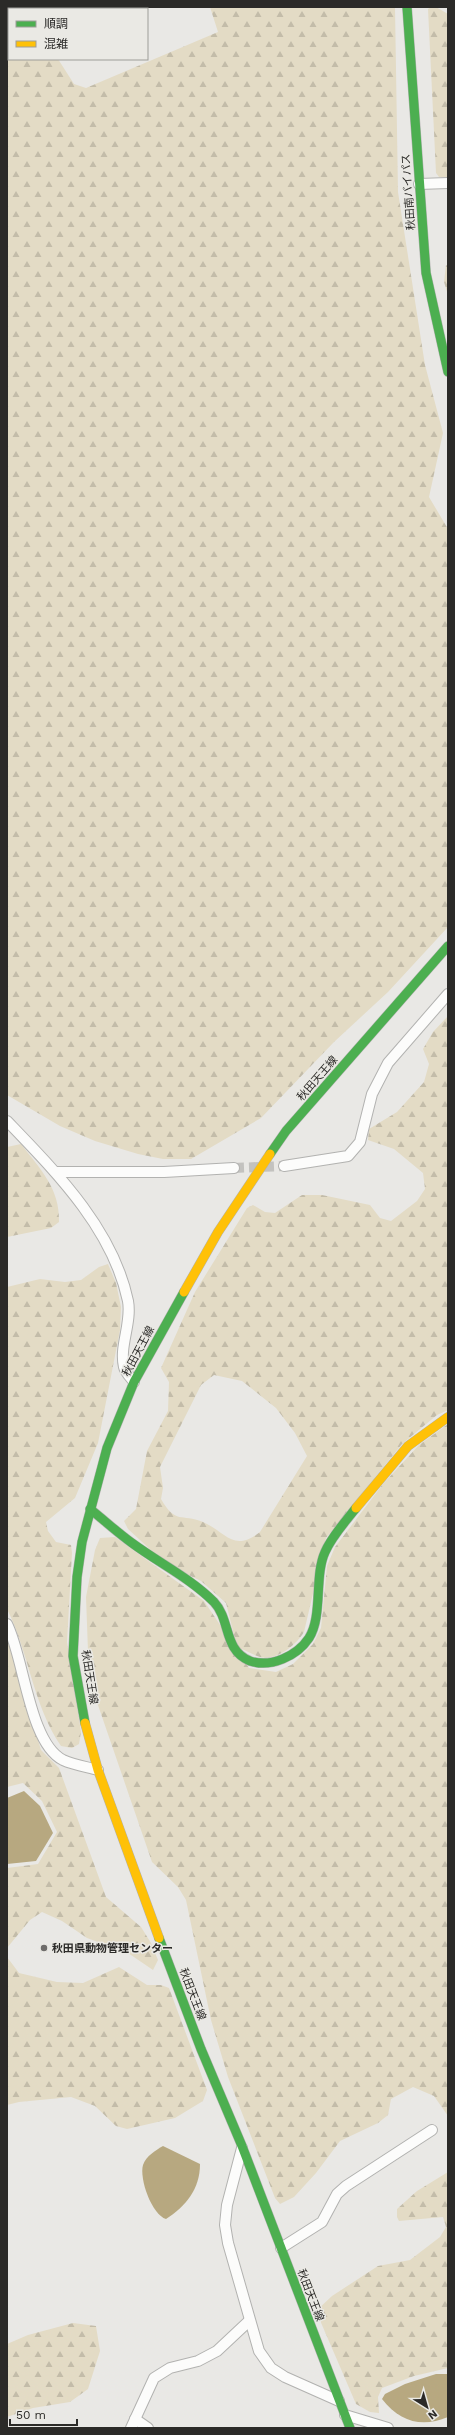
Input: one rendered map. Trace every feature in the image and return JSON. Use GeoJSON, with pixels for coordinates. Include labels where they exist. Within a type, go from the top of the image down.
{"type":"FeatureCollection","features":[{"type":"Feature","properties":{"kind":"main road","name":"秋田南バイパス"},"geometry":{"type":"LineString","coordinates":[[408,8],[418,184],[426,273],[448,372]]}},
{"type":"Feature","properties":{"kind":"main road","name":"秋田天王線"},"geometry":{"type":"LineString","coordinates":[[350,2428],[242,2146],[199,2042],[133,1871],[98,1770],[87,1731],[73,1656],[77,1577],[82,1542],[90,1509],[108,1448],[134,1382],[218,1232],[286,1131],[448,946]]}},
{"type":"Feature","properties":{"kind":"main road"},"geometry":{"type":"LineString","coordinates":[[90,1509],[132,1543],[199,1588],[215,1603],[223,1617],[227,1636],[236,1652],[251,1661],[267,1662],[283,1660],[297,1650],[309,1638],[314,1623],[324,1553],[376,1483],[408,1446],[448,1416]]}},
{"type":"Feature","properties":{"kind":"street"},"geometry":{"type":"LineString","coordinates":[[418,184],[448,183]]}},
{"type":"Feature","properties":{"kind":"street"},"geometry":{"type":"LineString","coordinates":[[284,1166],[348,1156],[360,1142],[372,1094],[388,1063],[448,994]]}},
{"type":"Feature","properties":{"kind":"street"},"geometry":{"type":"LineString","coordinates":[[7,1120],[56,1172],[78,1201],[118,1267],[128,1302],[129,1325],[124,1348],[124,1368],[134,1382]]}},
{"type":"Feature","properties":{"kind":"street"},"geometry":{"type":"LineString","coordinates":[[56,1172],[164,1172],[234,1168]]}},
{"type":"Feature","properties":{"kind":"street"},"geometry":{"type":"LineString","coordinates":[[7,1624],[41,1735],[52,1751],[63,1760],[98,1770]]}},
{"type":"Feature","properties":{"kind":"street"},"geometry":{"type":"LineString","coordinates":[[281,2248],[322,2222],[337,2194],[346,2186],[432,2130]]}},
{"type":"Feature","properties":{"kind":"street"},"geometry":{"type":"LineString","coordinates":[[242,2146],[227,2206],[225,2225],[228,2244],[249,2321],[259,2351],[271,2368],[284,2377],[339,2401]]}},
{"type":"Feature","properties":{"kind":"street"},"geometry":{"type":"LineString","coordinates":[[148,2428],[133,2423],[154,2378],[170,2368],[198,2361],[218,2350],[249,2321]]}},
{"type":"Feature","properties":{"kind":"street"},"geometry":{"type":"LineString","coordinates":[[345,2415],[388,2428]]}},
{"type":"Feature","properties":{"kind":"green space"},"geometry":{"type":"Polygon","coordinates":[[[7,7],[30,8],[8,8],[8,60],[59,60],[74,84],[86,88],[218,32],[210,7],[395,7],[398,192],[425,365],[443,433],[429,497],[448,529],[448,927],[388,992],[334,1042],[261,1118],[191,1159],[163,1159],[138,1154],[95,1141],[60,1126],[7,1095],[7,7]]]}},
{"type":"Feature","properties":{"kind":"green space"},"geometry":{"type":"Polygon","coordinates":[[[431,7],[436,7],[448,14],[448,177],[439,177],[436,173],[428,9],[431,7]]]}},
{"type":"Feature","properties":{"kind":"green space"},"geometry":{"type":"Polygon","coordinates":[[[446,265],[448,266],[448,295],[444,282],[446,265]]]}},
{"type":"Feature","properties":{"kind":"green space"},"geometry":{"type":"Polygon","coordinates":[[[448,1016],[448,1410],[437,1415],[402,1444],[326,1538],[304,1632],[301,1637],[291,1647],[273,1657],[260,1657],[237,1647],[226,1603],[201,1581],[166,1564],[128,1529],[124,1521],[136,1509],[147,1451],[168,1411],[169,1382],[161,1368],[195,1292],[247,1208],[253,1205],[265,1212],[275,1213],[302,1195],[322,1195],[370,1205],[380,1218],[391,1221],[417,1201],[425,1189],[423,1173],[394,1149],[368,1140],[369,1129],[397,1112],[424,1082],[429,1064],[423,1049],[433,1032],[448,1016]],[[214,1375],[201,1385],[160,1467],[163,1488],[161,1499],[171,1512],[179,1517],[195,1519],[203,1522],[230,1539],[236,1541],[243,1541],[251,1538],[260,1532],[307,1456],[295,1433],[276,1408],[242,1381],[214,1375]]]}},
{"type":"Feature","properties":{"kind":"green space"},"geometry":{"type":"Polygon","coordinates":[[[21,1144],[48,1180],[56,1199],[59,1222],[51,1228],[7,1237],[7,1147],[21,1144]]]}},
{"type":"Feature","properties":{"kind":"green space"},"geometry":{"type":"Polygon","coordinates":[[[108,1264],[116,1283],[121,1307],[120,1330],[98,1443],[75,1498],[46,1522],[48,1531],[56,1542],[71,1545],[72,1553],[67,1642],[81,1732],[79,1744],[72,1748],[61,1746],[44,1713],[37,1696],[21,1643],[7,1609],[7,1287],[40,1279],[65,1282],[81,1280],[99,1267],[108,1264]]]}},
{"type":"Feature","properties":{"kind":"green space"},"geometry":{"type":"Polygon","coordinates":[[[448,1424],[448,2116],[434,2096],[413,2087],[391,2099],[388,2115],[378,2123],[340,2141],[316,2173],[294,2197],[280,2204],[275,2198],[228,2077],[211,2020],[186,1900],[178,1887],[152,1862],[89,1679],[86,1597],[95,1550],[100,1538],[115,1537],[204,1601],[249,1668],[276,1672],[293,1664],[313,1644],[321,1628],[327,1566],[335,1547],[383,1484],[419,1445],[448,1424]]]}},
{"type":"Feature","properties":{"kind":"green space"},"geometry":{"type":"Polygon","coordinates":[[[7,1638],[41,1750],[59,1768],[106,1897],[141,1927],[151,1943],[158,1960],[153,1970],[128,1953],[87,1938],[62,1921],[42,1912],[30,1920],[7,1948],[7,1868],[38,1864],[57,1832],[42,1801],[23,1783],[7,1787],[7,1638]]]}},
{"type":"Feature","properties":{"kind":"green space"},"geometry":{"type":"Polygon","coordinates":[[[7,1957],[19,1973],[57,1982],[83,1983],[119,1967],[147,1985],[161,1985],[169,1988],[207,2090],[203,2101],[175,2118],[127,2129],[116,2126],[95,2106],[71,2097],[19,2102],[7,2105],[7,1957]]]}},
{"type":"Feature","properties":{"kind":"green space"},"geometry":{"type":"Polygon","coordinates":[[[448,2172],[448,2368],[414,2376],[382,2388],[378,2397],[379,2413],[370,2412],[356,2404],[316,2311],[332,2296],[378,2266],[410,2260],[440,2237],[446,2227],[443,2217],[399,2221],[397,2217],[397,2209],[417,2191],[448,2172]]]}},
{"type":"Feature","properties":{"kind":"green space"},"geometry":{"type":"Polygon","coordinates":[[[73,2323],[96,2326],[100,2351],[88,2389],[70,2402],[33,2408],[7,2417],[7,2344],[28,2335],[73,2323]]]}},
{"type":"Feature","properties":{"kind":"shaded area"},"geometry":{"type":"Polygon","coordinates":[[[24,1791],[40,1806],[53,1833],[36,1861],[7,1864],[7,1798],[24,1791]]]}},
{"type":"Feature","properties":{"kind":"shaded area"},"geometry":{"type":"Polygon","coordinates":[[[163,2146],[200,2164],[198,2181],[195,2189],[186,2202],[166,2219],[156,2211],[148,2196],[142,2171],[146,2159],[154,2151],[163,2146]]]}},
{"type":"Feature","properties":{"kind":"shaded area"},"geometry":{"type":"Polygon","coordinates":[[[436,2374],[448,2374],[448,2417],[429,2422],[412,2421],[396,2413],[382,2399],[385,2394],[405,2384],[436,2374]]]}},
{"type":"Feature","properties":{"kind":"tunnel"},"geometry":{"type":"LineString","coordinates":[[234,1168],[284,1166]]}},
{"type":"Feature","properties":{"kind":"traffic: fast"},"geometry":{"type":"LineString","coordinates":[[407,7],[426,273],[448,372]]}},
{"type":"Feature","properties":{"kind":"traffic: fast"},"geometry":{"type":"LineString","coordinates":[[270,1154],[286,1131],[448,946]]}},
{"type":"Feature","properties":{"kind":"traffic: fast"},"geometry":{"type":"LineString","coordinates":[[85,1723],[73,1656],[77,1577],[82,1542],[107,1448],[134,1382],[184,1292]]}},
{"type":"Feature","properties":{"kind":"traffic: fast"},"geometry":{"type":"LineString","coordinates":[[90,1509],[132,1543],[205,1593],[219,1609],[235,1650],[241,1656],[250,1661],[266,1663],[275,1662],[291,1655],[309,1638],[316,1619],[320,1572],[325,1552],[335,1535],[356,1508]]}},
{"type":"Feature","properties":{"kind":"traffic: fast"},"geometry":{"type":"LineString","coordinates":[[159,1938],[201,2049],[242,2146],[350,2428]]}},
{"type":"Feature","properties":{"kind":"traffic: slow"},"geometry":{"type":"LineString","coordinates":[[184,1292],[218,1232],[270,1154]]}},
{"type":"Feature","properties":{"kind":"traffic: slow"},"geometry":{"type":"LineString","coordinates":[[356,1508],[408,1446],[448,1417]]}},
{"type":"Feature","properties":{"kind":"traffic: slow"},"geometry":{"type":"LineString","coordinates":[[85,1723],[98,1770],[159,1938]]}},
{"type":"Feature","properties":{"kind":"place","name":"秋田県動物管理センター"},"geometry":{"type":"Point","coordinates":[44,1948]}}]}
